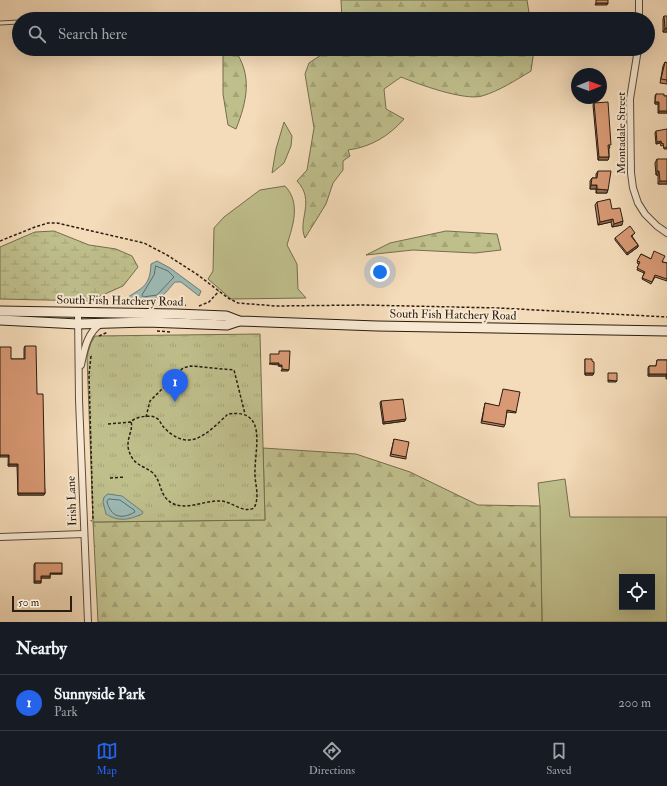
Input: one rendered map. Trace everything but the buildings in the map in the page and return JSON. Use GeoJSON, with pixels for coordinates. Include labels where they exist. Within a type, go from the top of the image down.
{"type":"FeatureCollection","features":[{"type":"Feature","properties":{"kind":"main road","name":"South Fish Hatchery Road"},"geometry":{"type":"LineString","coordinates":[[0,311],[176,314],[226,316],[239,321],[377,326],[667,331]]}},
{"type":"Feature","properties":{"kind":"main road","name":"South Fish Hatchery Road"},"geometry":{"type":"LineString","coordinates":[[0,320],[78,324],[106,322],[227,325],[239,321]]}},
{"type":"Feature","properties":{"kind":"street"},"geometry":{"type":"LineString","coordinates":[[639,0],[640,12]]}},
{"type":"Feature","properties":{"kind":"street","name":"Montadale Street"},"geometry":{"type":"LineString","coordinates":[[637,56],[630,99],[631,173],[633,188],[638,202],[645,214],[657,226],[667,233]]}},
{"type":"Feature","properties":{"kind":"street","name":"Irish Lane"},"geometry":{"type":"LineString","coordinates":[[78,313],[88,622]]}},
{"type":"Feature","properties":{"kind":"street","name":"Irish Lane"},"geometry":{"type":"LineString","coordinates":[[79,378],[87,342],[94,329],[106,322]]}},
{"type":"Feature","properties":{"kind":"street"},"geometry":{"type":"LineString","coordinates":[[0,537],[84,534]]}},
{"type":"Feature","properties":{"kind":"lane"},"geometry":{"type":"LineString","coordinates":[[0,23],[12,22]]}},
{"type":"Feature","properties":{"kind":"path"},"geometry":{"type":"LineString","coordinates":[[0,241],[48,223],[57,223],[130,239],[144,243],[167,254],[238,303],[257,306],[363,305],[499,308],[667,317]]}},
{"type":"Feature","properties":{"kind":"path"},"geometry":{"type":"LineString","coordinates":[[176,310],[177,306],[180,304],[204,305],[219,291]]}},
{"type":"Feature","properties":{"kind":"path"},"geometry":{"type":"LineString","coordinates":[[154,330],[168,333],[172,331]]}},
{"type":"Feature","properties":{"kind":"path"},"geometry":{"type":"LineString","coordinates":[[96,340],[98,337],[109,332]]}},
{"type":"Feature","properties":{"kind":"path"},"geometry":{"type":"LineString","coordinates":[[84,522],[92,521],[94,518],[89,375],[91,355]]}},
{"type":"Feature","properties":{"kind":"path"},"geometry":{"type":"LineString","coordinates":[[146,416],[150,401],[176,373],[183,368],[191,366],[234,370],[245,414]]}},
{"type":"Feature","properties":{"kind":"path"},"geometry":{"type":"LineString","coordinates":[[108,424],[131,422],[135,418],[146,416],[155,417],[174,435],[187,440],[200,436],[228,414],[245,414],[252,419],[256,428],[255,473],[257,501],[254,508],[249,510],[223,501],[186,506],[174,504],[167,500],[152,473],[142,468],[131,457],[127,443],[133,426],[131,422]]}},
{"type":"Feature","properties":{"kind":"path"},"geometry":{"type":"LineString","coordinates":[[110,478],[125,477]]}},
{"type":"Feature","properties":{"kind":"green space"},"geometry":{"type":"Polygon","coordinates":[[[341,0],[527,0],[529,12],[342,12],[341,0]]]}},
{"type":"Feature","properties":{"kind":"green space"},"geometry":{"type":"Polygon","coordinates":[[[223,56],[238,56],[244,69],[246,88],[243,108],[236,129],[228,125],[223,94],[223,56]]]}},
{"type":"Feature","properties":{"kind":"green space"},"geometry":{"type":"Polygon","coordinates":[[[320,56],[533,56],[531,71],[513,82],[482,96],[474,97],[453,94],[401,77],[384,89],[386,109],[404,119],[392,131],[379,140],[356,149],[348,150],[350,156],[343,161],[343,170],[333,183],[326,204],[305,238],[303,224],[306,203],[302,188],[297,181],[307,170],[314,128],[305,74],[309,63],[320,56]]]}},
{"type":"Feature","properties":{"kind":"green space"},"geometry":{"type":"Polygon","coordinates":[[[284,122],[292,136],[291,146],[284,163],[272,173],[276,149],[284,122]]]}},
{"type":"Feature","properties":{"kind":"green space"},"geometry":{"type":"Polygon","coordinates":[[[285,186],[293,200],[294,207],[293,222],[287,245],[297,264],[298,289],[306,298],[231,299],[208,279],[213,271],[214,228],[224,217],[260,190],[285,186]]]}},
{"type":"Feature","properties":{"kind":"green space"},"geometry":{"type":"Polygon","coordinates":[[[54,231],[89,245],[116,249],[132,256],[138,267],[123,286],[89,301],[0,299],[0,247],[35,232],[54,231]]]}},
{"type":"Feature","properties":{"kind":"green space"},"geometry":{"type":"Polygon","coordinates":[[[446,231],[497,234],[501,250],[475,253],[413,250],[366,255],[390,243],[446,231]]]}},
{"type":"Feature","properties":{"kind":"green space"},"geometry":{"type":"Polygon","coordinates":[[[260,334],[265,520],[93,522],[87,356],[95,336],[260,334]]]}},
{"type":"Feature","properties":{"kind":"green space"},"geometry":{"type":"Polygon","coordinates":[[[263,448],[356,454],[410,472],[478,505],[540,506],[542,622],[98,622],[93,522],[265,520],[263,448]]]}},
{"type":"Feature","properties":{"kind":"green space"},"geometry":{"type":"Polygon","coordinates":[[[565,479],[570,517],[667,517],[667,622],[542,622],[540,506],[538,483],[565,479]]]}},
{"type":"Feature","properties":{"kind":"water"},"geometry":{"type":"Polygon","coordinates":[[[157,261],[170,268],[201,291],[199,296],[181,282],[175,282],[161,297],[155,300],[139,302],[128,297],[145,285],[148,281],[151,264],[157,261]]]}},
{"type":"Feature","properties":{"kind":"water"},"geometry":{"type":"Polygon","coordinates":[[[108,494],[122,496],[143,512],[142,514],[124,519],[111,517],[106,514],[103,502],[104,497],[108,494]]]}},
{"type":"Feature","properties":{"kind":"place","name":"Sunnyside Park"},"geometry":{"type":"Point","coordinates":[175,402]}}]}
